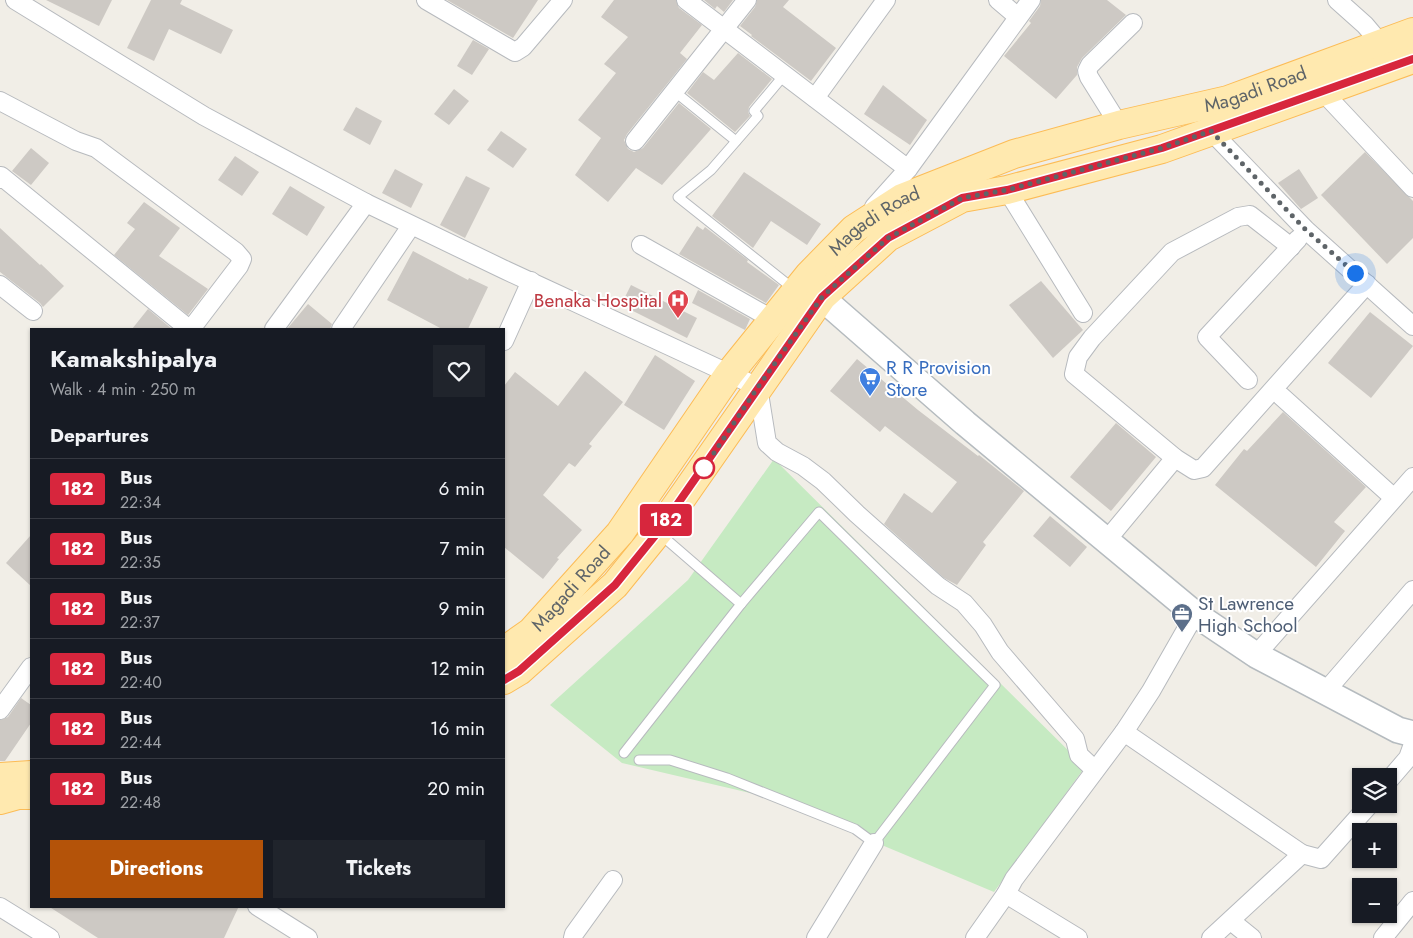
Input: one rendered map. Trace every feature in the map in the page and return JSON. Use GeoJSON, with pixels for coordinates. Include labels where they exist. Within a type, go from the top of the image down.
{"type":"FeatureCollection","features":[{"type":"Feature","properties":{"kind":"main road","name":"Magadi Road"},"geometry":{"type":"LineString","coordinates":[[505,679],[519,671],[615,585],[658,532],[704,468],[758,387],[807,290],[854,229],[902,198],[1014,154],[1119,125],[1228,100],[1413,32]]}},
{"type":"Feature","properties":{"kind":"main road","name":"Magadi Road"},"geometry":{"type":"LineString","coordinates":[[505,650],[530,632],[620,533],[729,374],[772,319],[807,290],[888,238],[962,198],[1007,190],[1162,148],[1323,92],[1409,66]]}},
{"type":"Feature","properties":{"kind":"main road"},"geometry":{"type":"LineString","coordinates":[[0,777],[30,775]]}},
{"type":"Feature","properties":{"kind":"main road"},"geometry":{"type":"LineString","coordinates":[[0,800],[30,794]]}},
{"type":"Feature","properties":{"kind":"street"},"geometry":{"type":"LineString","coordinates":[[15,0],[204,116],[366,203],[411,226],[758,387],[768,443],[777,452],[803,466],[823,481],[938,586],[964,603],[983,625],[1000,652],[1075,740],[1078,755],[1095,770]]}},
{"type":"Feature","properties":{"kind":"street"},"geometry":{"type":"LineString","coordinates":[[426,0],[515,52],[522,47],[563,0]]}},
{"type":"Feature","properties":{"kind":"street"},"geometry":{"type":"LineString","coordinates":[[686,0],[908,169]]}},
{"type":"Feature","properties":{"kind":"street"},"geometry":{"type":"LineString","coordinates":[[635,140],[747,0]]}},
{"type":"Feature","properties":{"kind":"street"},"geometry":{"type":"LineString","coordinates":[[815,98],[886,0]]}},
{"type":"Feature","properties":{"kind":"street"},"geometry":{"type":"LineString","coordinates":[[998,0],[1018,17]]}},
{"type":"Feature","properties":{"kind":"street"},"geometry":{"type":"LineString","coordinates":[[854,229],[908,169],[1030,0]]}},
{"type":"Feature","properties":{"kind":"street"},"geometry":{"type":"LineString","coordinates":[[1337,0],[1365,25],[1382,44]]}},
{"type":"Feature","properties":{"kind":"street"},"geometry":{"type":"LineString","coordinates":[[1119,125],[1088,77],[1087,70],[1132,23]]}},
{"type":"Feature","properties":{"kind":"street"},"geometry":{"type":"LineString","coordinates":[[1323,92],[1413,188]]}},
{"type":"Feature","properties":{"kind":"street"},"geometry":{"type":"LineString","coordinates":[[0,102],[76,141],[96,148],[236,252],[242,259],[239,266],[191,328]]}},
{"type":"Feature","properties":{"kind":"street"},"geometry":{"type":"LineString","coordinates":[[1211,131],[1306,230],[1413,326]]}},
{"type":"Feature","properties":{"kind":"street"},"geometry":{"type":"LineString","coordinates":[[0,179],[2,176],[189,328]]}},
{"type":"Feature","properties":{"kind":"street"},"geometry":{"type":"LineString","coordinates":[[1007,190],[1083,313]]}},
{"type":"Feature","properties":{"kind":"street"},"geometry":{"type":"LineString","coordinates":[[275,328],[366,203]]}},
{"type":"Feature","properties":{"kind":"street"},"geometry":{"type":"LineString","coordinates":[[1291,247],[1250,215],[1238,216],[1172,252],[1092,338],[1078,356],[1074,374],[1175,458],[1194,470],[1203,468],[1367,284]]}},
{"type":"Feature","properties":{"kind":"street"},"geometry":{"type":"LineString","coordinates":[[342,328],[411,226]]}},
{"type":"Feature","properties":{"kind":"street"},"geometry":{"type":"LineString","coordinates":[[1248,380],[1207,337],[1306,230]]}},
{"type":"Feature","properties":{"kind":"street"},"geometry":{"type":"LineString","coordinates":[[641,245],[772,319]]}},
{"type":"Feature","properties":{"kind":"street"},"geometry":{"type":"LineString","coordinates":[[505,339],[531,281]]}},
{"type":"Feature","properties":{"kind":"street"},"geometry":{"type":"LineString","coordinates":[[0,286],[33,311]]}},
{"type":"Feature","properties":{"kind":"street"},"geometry":{"type":"LineString","coordinates":[[807,290],[1195,614],[1256,655],[1398,730],[1413,734]]}},
{"type":"Feature","properties":{"kind":"street"},"geometry":{"type":"LineString","coordinates":[[1281,396],[1394,498]]}},
{"type":"Feature","properties":{"kind":"street"},"geometry":{"type":"LineString","coordinates":[[1106,541],[1175,458]]}},
{"type":"Feature","properties":{"kind":"street"},"geometry":{"type":"LineString","coordinates":[[1256,655],[1413,477]]}},
{"type":"Feature","properties":{"kind":"street"},"geometry":{"type":"LineString","coordinates":[[1325,692],[1413,590]]}},
{"type":"Feature","properties":{"kind":"street"},"geometry":{"type":"LineString","coordinates":[[976,938],[1014,879],[1124,732],[1151,691],[1195,614]]}},
{"type":"Feature","properties":{"kind":"street"},"geometry":{"type":"LineString","coordinates":[[0,710],[30,668]]}},
{"type":"Feature","properties":{"kind":"street"},"geometry":{"type":"LineString","coordinates":[[1124,732],[1302,854],[1321,859],[1362,813]]}},
{"type":"Feature","properties":{"kind":"street"},"geometry":{"type":"LineString","coordinates":[[1397,771],[1408,758],[1413,744]]}},
{"type":"Feature","properties":{"kind":"street"},"geometry":{"type":"LineString","coordinates":[[816,938],[874,843]]}},
{"type":"Feature","properties":{"kind":"street"},"geometry":{"type":"LineString","coordinates":[[1211,938],[1302,854]]}},
{"type":"Feature","properties":{"kind":"street"},"geometry":{"type":"LineString","coordinates":[[573,938],[613,880]]}},
{"type":"Feature","properties":{"kind":"street"},"geometry":{"type":"LineString","coordinates":[[1006,894],[1078,938]]}},
{"type":"Feature","properties":{"kind":"street"},"geometry":{"type":"LineString","coordinates":[[1382,938],[1413,901]]}},
{"type":"Feature","properties":{"kind":"street"},"geometry":{"type":"LineString","coordinates":[[0,907],[50,938]]}},
{"type":"Feature","properties":{"kind":"street"},"geometry":{"type":"LineString","coordinates":[[260,908],[308,938]]}},
{"type":"Feature","properties":{"kind":"street"},"geometry":{"type":"LineString","coordinates":[[1231,921],[1252,938]]}},
{"type":"Feature","properties":{"kind":"lane"},"geometry":{"type":"LineString","coordinates":[[785,74],[754,111],[758,116],[711,170],[678,197],[807,290]]}},
{"type":"Feature","properties":{"kind":"lane"},"geometry":{"type":"LineString","coordinates":[[674,90],[736,141]]}},
{"type":"Feature","properties":{"kind":"lane"},"geometry":{"type":"LineString","coordinates":[[624,753],[741,604],[819,512],[995,685],[874,843],[855,829],[727,778],[670,760],[639,760]]}},
{"type":"Feature","properties":{"kind":"lane"},"geometry":{"type":"LineString","coordinates":[[658,532],[741,604]]}},
{"type":"Feature","properties":{"kind":"green space"},"geometry":{"type":"Polygon","coordinates":[[[774,459],[1085,767],[994,892],[767,797],[622,763],[550,705],[688,580],[774,459]]]}},
{"type":"Feature","properties":{"kind":"building"},"geometry":{"type":"Polygon","coordinates":[[[46,0],[112,0],[99,26],[46,0]]]}},
{"type":"Feature","properties":{"kind":"building"},"geometry":{"type":"Polygon","coordinates":[[[151,0],[182,0],[180,4],[233,30],[221,54],[169,29],[154,61],[127,48],[151,0]]]}},
{"type":"Feature","properties":{"kind":"building"},"geometry":{"type":"Polygon","coordinates":[[[447,0],[538,0],[513,38],[447,0]]]}},
{"type":"Feature","properties":{"kind":"building"},"geometry":{"type":"Polygon","coordinates":[[[614,0],[676,0],[679,8],[702,25],[680,53],[687,59],[627,134],[624,140],[628,149],[634,152],[643,148],[679,103],[711,129],[662,185],[636,168],[608,202],[575,175],[601,138],[578,120],[616,73],[604,64],[628,37],[601,17],[614,0]]]}},
{"type":"Feature","properties":{"kind":"building"},"geometry":{"type":"Polygon","coordinates":[[[704,0],[733,0],[724,12],[717,6],[715,9],[704,0]]]}},
{"type":"Feature","properties":{"kind":"building"},"geometry":{"type":"Polygon","coordinates":[[[757,0],[789,0],[783,7],[836,48],[811,81],[740,26],[755,7],[757,0]]]}},
{"type":"Feature","properties":{"kind":"building"},"geometry":{"type":"Polygon","coordinates":[[[1041,0],[1107,0],[1126,15],[1082,58],[1077,67],[1077,75],[1056,99],[1004,56],[1031,23],[1029,21],[1040,6],[1041,0]]]}},
{"type":"Feature","properties":{"kind":"building"},"geometry":{"type":"Polygon","coordinates":[[[473,40],[489,49],[472,75],[457,66],[473,40]]]}},
{"type":"Feature","properties":{"kind":"building"},"geometry":{"type":"Polygon","coordinates":[[[738,53],[772,79],[749,107],[748,112],[750,116],[735,132],[687,93],[703,72],[714,80],[738,53]]]}},
{"type":"Feature","properties":{"kind":"building"},"geometry":{"type":"Polygon","coordinates":[[[883,85],[927,120],[910,145],[864,114],[883,85]]]}},
{"type":"Feature","properties":{"kind":"building"},"geometry":{"type":"Polygon","coordinates":[[[454,89],[469,101],[449,125],[434,114],[454,89]]]}},
{"type":"Feature","properties":{"kind":"building"},"geometry":{"type":"Polygon","coordinates":[[[356,107],[382,121],[370,145],[343,130],[356,107]]]}},
{"type":"Feature","properties":{"kind":"building"},"geometry":{"type":"Polygon","coordinates":[[[501,131],[527,149],[513,168],[487,150],[501,131]]]}},
{"type":"Feature","properties":{"kind":"building"},"geometry":{"type":"Polygon","coordinates":[[[31,148],[49,163],[31,185],[12,171],[31,148]]]}},
{"type":"Feature","properties":{"kind":"building"},"geometry":{"type":"Polygon","coordinates":[[[1365,152],[1413,201],[1413,238],[1387,264],[1321,195],[1365,152]]]}},
{"type":"Feature","properties":{"kind":"building"},"geometry":{"type":"Polygon","coordinates":[[[235,156],[259,172],[242,196],[218,180],[235,156]]]}},
{"type":"Feature","properties":{"kind":"building"},"geometry":{"type":"Polygon","coordinates":[[[395,169],[423,184],[411,208],[382,193],[395,169]]]}},
{"type":"Feature","properties":{"kind":"building"},"geometry":{"type":"Polygon","coordinates":[[[1299,169],[1318,198],[1301,209],[1278,183],[1299,169]]]}},
{"type":"Feature","properties":{"kind":"building"},"geometry":{"type":"Polygon","coordinates":[[[744,172],[821,224],[807,245],[771,221],[753,248],[712,216],[744,172]]]}},
{"type":"Feature","properties":{"kind":"building"},"geometry":{"type":"Polygon","coordinates":[[[466,176],[490,188],[465,238],[440,225],[466,176]]]}},
{"type":"Feature","properties":{"kind":"building"},"geometry":{"type":"Polygon","coordinates":[[[290,186],[325,207],[307,236],[272,214],[290,186]]]}},
{"type":"Feature","properties":{"kind":"building"},"geometry":{"type":"Polygon","coordinates":[[[144,202],[180,228],[159,256],[208,289],[188,315],[114,255],[135,229],[127,223],[144,202]]]}},
{"type":"Feature","properties":{"kind":"building"},"geometry":{"type":"Polygon","coordinates":[[[697,226],[703,230],[705,227],[748,260],[747,262],[779,285],[766,303],[679,254],[697,226]]]}},
{"type":"Feature","properties":{"kind":"building"},"geometry":{"type":"Polygon","coordinates":[[[0,228],[64,286],[43,307],[0,272],[0,228]]]}},
{"type":"Feature","properties":{"kind":"building"},"geometry":{"type":"Polygon","coordinates":[[[413,251],[468,280],[469,278],[488,287],[468,328],[440,328],[387,300],[413,251]]]}},
{"type":"Feature","properties":{"kind":"building"},"geometry":{"type":"Polygon","coordinates":[[[1041,281],[1083,330],[1053,358],[1009,305],[1041,281]]]}},
{"type":"Feature","properties":{"kind":"building"},"geometry":{"type":"Polygon","coordinates":[[[631,285],[697,318],[687,338],[621,305],[631,285]]]}},
{"type":"Feature","properties":{"kind":"building"},"geometry":{"type":"Polygon","coordinates":[[[698,290],[750,319],[745,330],[692,303],[698,290]]]}},
{"type":"Feature","properties":{"kind":"building"},"geometry":{"type":"Polygon","coordinates":[[[308,304],[332,324],[330,328],[288,328],[308,304]]]}},
{"type":"Feature","properties":{"kind":"building"},"geometry":{"type":"Polygon","coordinates":[[[148,309],[171,328],[133,328],[148,309]]]}},
{"type":"Feature","properties":{"kind":"building"},"geometry":{"type":"Polygon","coordinates":[[[1370,312],[1413,346],[1371,398],[1328,363],[1370,312]]]}},
{"type":"Feature","properties":{"kind":"building"},"geometry":{"type":"Polygon","coordinates":[[[655,355],[695,381],[664,430],[624,405],[655,355]]]}},
{"type":"Feature","properties":{"kind":"building"},"geometry":{"type":"Polygon","coordinates":[[[857,359],[918,410],[1024,491],[983,542],[986,545],[957,585],[944,578],[884,524],[904,493],[932,513],[957,482],[885,426],[880,432],[830,391],[857,359]]]}},
{"type":"Feature","properties":{"kind":"building"},"geometry":{"type":"Polygon","coordinates":[[[585,371],[623,402],[589,444],[592,446],[575,467],[569,463],[543,495],[582,530],[557,558],[559,559],[543,579],[505,548],[505,385],[515,372],[558,406],[585,371]]]}},
{"type":"Feature","properties":{"kind":"building"},"geometry":{"type":"Polygon","coordinates":[[[1283,412],[1366,487],[1334,522],[1345,531],[1316,567],[1215,485],[1244,449],[1247,451],[1283,412]]]}},
{"type":"Feature","properties":{"kind":"building"},"geometry":{"type":"Polygon","coordinates":[[[1116,423],[1156,457],[1111,511],[1070,477],[1116,423]]]}},
{"type":"Feature","properties":{"kind":"building"},"geometry":{"type":"Polygon","coordinates":[[[1050,516],[1087,547],[1070,567],[1033,536],[1050,516]]]}},
{"type":"Feature","properties":{"kind":"building"},"geometry":{"type":"Polygon","coordinates":[[[30,536],[30,585],[6,563],[30,536]]]}},
{"type":"Feature","properties":{"kind":"building"},"geometry":{"type":"Polygon","coordinates":[[[21,698],[30,704],[30,724],[5,761],[0,761],[0,720],[8,717],[21,698]]]}},
{"type":"Feature","properties":{"kind":"building"},"geometry":{"type":"Polygon","coordinates":[[[51,908],[238,908],[224,938],[98,938],[51,908]]]}},
{"type":"Feature","properties":{"kind":"bus line","name":"182"},"geometry":{"type":"LineString","coordinates":[[505,679],[519,671],[615,585],[658,532],[704,468],[758,387],[822,297],[888,238],[962,198],[1007,190],[1162,148],[1413,59]]}},
{"type":"Feature","properties":{"kind":"place","name":"Benaka Hospital"},"geometry":{"type":"Point","coordinates":[678,319]}},
{"type":"Feature","properties":{"kind":"place","name":"R R Provision Store"},"geometry":{"type":"Point","coordinates":[870,397]}},
{"type":"Feature","properties":{"kind":"place","name":"St Lawrence High School"},"geometry":{"type":"Point","coordinates":[1182,633]}},
{"type":"Feature","properties":{"kind":"route"},"geometry":{"type":"LineString","coordinates":[[704,468],[758,387],[822,297],[888,238],[962,198],[1007,190],[1162,148],[1211,131],[1306,230],[1355,273]]}}]}
